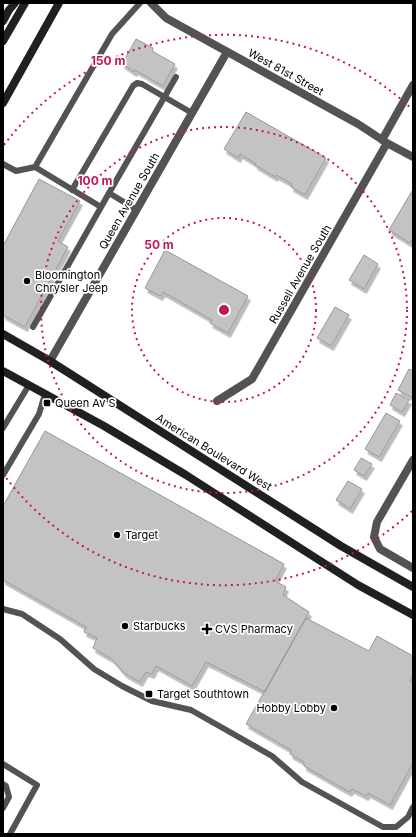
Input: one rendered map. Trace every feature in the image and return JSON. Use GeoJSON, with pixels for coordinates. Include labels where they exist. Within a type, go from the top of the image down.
{"type":"FeatureCollection","features":[{"type":"Feature","properties":{"kind":"main road"},"geometry":{"type":"LineString","coordinates":[[3,21],[15,3]]}},
{"type":"Feature","properties":{"kind":"main road"},"geometry":{"type":"LineString","coordinates":[[3,41],[25,3]]}},
{"type":"Feature","properties":{"kind":"main road"},"geometry":{"type":"LineString","coordinates":[[3,103],[59,3]]}},
{"type":"Feature","properties":{"kind":"main road","name":"American Boulevard West"},"geometry":{"type":"LineString","coordinates":[[3,334],[50,361],[334,541],[413,587]]}},
{"type":"Feature","properties":{"kind":"main road"},"geometry":{"type":"LineString","coordinates":[[3,371],[104,426],[186,475],[358,584],[413,615]]}},
{"type":"Feature","properties":{"kind":"street","name":"West 81st Street"},"geometry":{"type":"LineString","coordinates":[[151,3],[166,18],[358,124],[413,157]]}},
{"type":"Feature","properties":{"kind":"street","name":"Queen Avenue South"},"geometry":{"type":"LineString","coordinates":[[50,361],[228,52]]}},
{"type":"Feature","properties":{"kind":"street","name":"Russell Avenue South"},"geometry":{"type":"LineString","coordinates":[[217,401],[252,380],[385,141],[413,85]]}},
{"type":"Feature","properties":{"kind":"street"},"geometry":{"type":"LineString","coordinates":[[413,460],[377,522],[374,537],[380,549],[413,568]]}},
{"type":"Feature","properties":{"kind":"lane"},"geometry":{"type":"LineString","coordinates":[[35,167],[112,34],[140,3]]}},
{"type":"Feature","properties":{"kind":"lane"},"geometry":{"type":"LineString","coordinates":[[33,327],[176,77]]}},
{"type":"Feature","properties":{"kind":"lane"},"geometry":{"type":"LineString","coordinates":[[72,190],[133,86],[137,83],[142,84],[192,114]]}},
{"type":"Feature","properties":{"kind":"lane"},"geometry":{"type":"LineString","coordinates":[[3,164],[16,171],[35,167],[101,207]]}},
{"type":"Feature","properties":{"kind":"lane"},"geometry":{"type":"LineString","coordinates":[[109,193],[137,210]]}},
{"type":"Feature","properties":{"kind":"lane"},"geometry":{"type":"LineString","coordinates":[[4,424],[29,385]]}},
{"type":"Feature","properties":{"kind":"lane"},"geometry":{"type":"LineString","coordinates":[[3,475],[39,414],[45,394]]}},
{"type":"Feature","properties":{"kind":"lane"},"geometry":{"type":"LineString","coordinates":[[3,609],[22,614],[60,639],[94,668],[122,686],[152,701],[191,710],[272,756],[302,782],[383,827],[396,827]]}},
{"type":"Feature","properties":{"kind":"lane"},"geometry":{"type":"LineString","coordinates":[[3,764],[37,785],[10,834]]}},
{"type":"Feature","properties":{"kind":"lane"},"geometry":{"type":"LineString","coordinates":[[3,784],[6,786],[9,797],[3,808]]}},
{"type":"Feature","properties":{"kind":"lane"},"geometry":{"type":"LineString","coordinates":[[392,834],[396,827],[408,817],[413,807]]}},
{"type":"Feature","properties":{"kind":"building"},"geometry":{"type":"Polygon","coordinates":[[[136,39],[153,48],[152,51],[175,64],[163,86],[135,70],[134,72],[122,64],[136,39]]]}},
{"type":"Feature","properties":{"kind":"building"},"geometry":{"type":"Polygon","coordinates":[[[246,112],[326,158],[305,195],[291,187],[292,184],[276,175],[275,177],[240,154],[238,158],[224,149],[246,112]]]}},
{"type":"Feature","properties":{"kind":"building","name":"Bloomington Chrysler Jeep"},"geometry":{"type":"Polygon","coordinates":[[[39,179],[80,201],[58,241],[68,247],[25,327],[3,315],[3,246],[39,179]]]}},
{"type":"Feature","properties":{"kind":"building"},"geometry":{"type":"Polygon","coordinates":[[[412,191],[413,238],[410,243],[389,230],[412,191]]]}},
{"type":"Feature","properties":{"kind":"building"},"geometry":{"type":"Polygon","coordinates":[[[165,250],[248,296],[228,333],[210,323],[212,320],[163,292],[160,296],[145,288],[165,250]]]}},
{"type":"Feature","properties":{"kind":"building"},"geometry":{"type":"Polygon","coordinates":[[[364,255],[378,264],[364,289],[349,280],[364,255]]]}},
{"type":"Feature","properties":{"kind":"building"},"geometry":{"type":"Polygon","coordinates":[[[335,307],[349,315],[331,346],[317,338],[335,307]]]}},
{"type":"Feature","properties":{"kind":"building"},"geometry":{"type":"Polygon","coordinates":[[[409,369],[413,371],[413,398],[398,390],[409,369]]]}},
{"type":"Feature","properties":{"kind":"building"},"geometry":{"type":"Polygon","coordinates":[[[396,393],[409,400],[402,412],[390,405],[396,393]]]}},
{"type":"Feature","properties":{"kind":"building"},"geometry":{"type":"Polygon","coordinates":[[[386,413],[400,421],[379,457],[365,449],[386,413]]]}},
{"type":"Feature","properties":{"kind":"building","name":"Target"},"geometry":{"type":"Polygon","coordinates":[[[45,431],[284,564],[275,581],[286,587],[283,595],[309,612],[265,692],[206,662],[192,686],[156,666],[152,674],[146,672],[140,682],[124,673],[112,659],[93,648],[97,638],[84,632],[86,627],[3,580],[3,506],[45,431]]]}},
{"type":"Feature","properties":{"kind":"building"},"geometry":{"type":"Polygon","coordinates":[[[361,458],[372,464],[364,476],[354,470],[361,458]]]}},
{"type":"Feature","properties":{"kind":"building"},"geometry":{"type":"Polygon","coordinates":[[[348,481],[362,489],[350,509],[336,500],[348,481]]]}},
{"type":"Feature","properties":{"kind":"building","name":"Hobby Lobby"},"geometry":{"type":"Polygon","coordinates":[[[306,618],[369,651],[377,636],[413,656],[413,675],[410,681],[413,683],[413,763],[390,805],[368,793],[366,796],[352,789],[349,792],[304,766],[304,762],[290,754],[291,750],[246,724],[306,618]]]}},
{"type":"Feature","properties":{"kind":"place","name":"Bloomington Chrysler Jeep"},"geometry":{"type":"Point","coordinates":[27,281]}},
{"type":"Feature","properties":{"kind":"place","name":"Queen Av S"},"geometry":{"type":"Point","coordinates":[47,403]}},
{"type":"Feature","properties":{"kind":"place","name":"Target"},"geometry":{"type":"Point","coordinates":[117,535]}},
{"type":"Feature","properties":{"kind":"place","name":"Starbucks"},"geometry":{"type":"Point","coordinates":[125,626]}},
{"type":"Feature","properties":{"kind":"place","name":"CVS Pharmacy"},"geometry":{"type":"Point","coordinates":[207,629]}},
{"type":"Feature","properties":{"kind":"place","name":"Target Southtown"},"geometry":{"type":"Point","coordinates":[149,694]}},
{"type":"Feature","properties":{"kind":"place","name":"Hobby Lobby"},"geometry":{"type":"Point","coordinates":[334,708]}}]}
